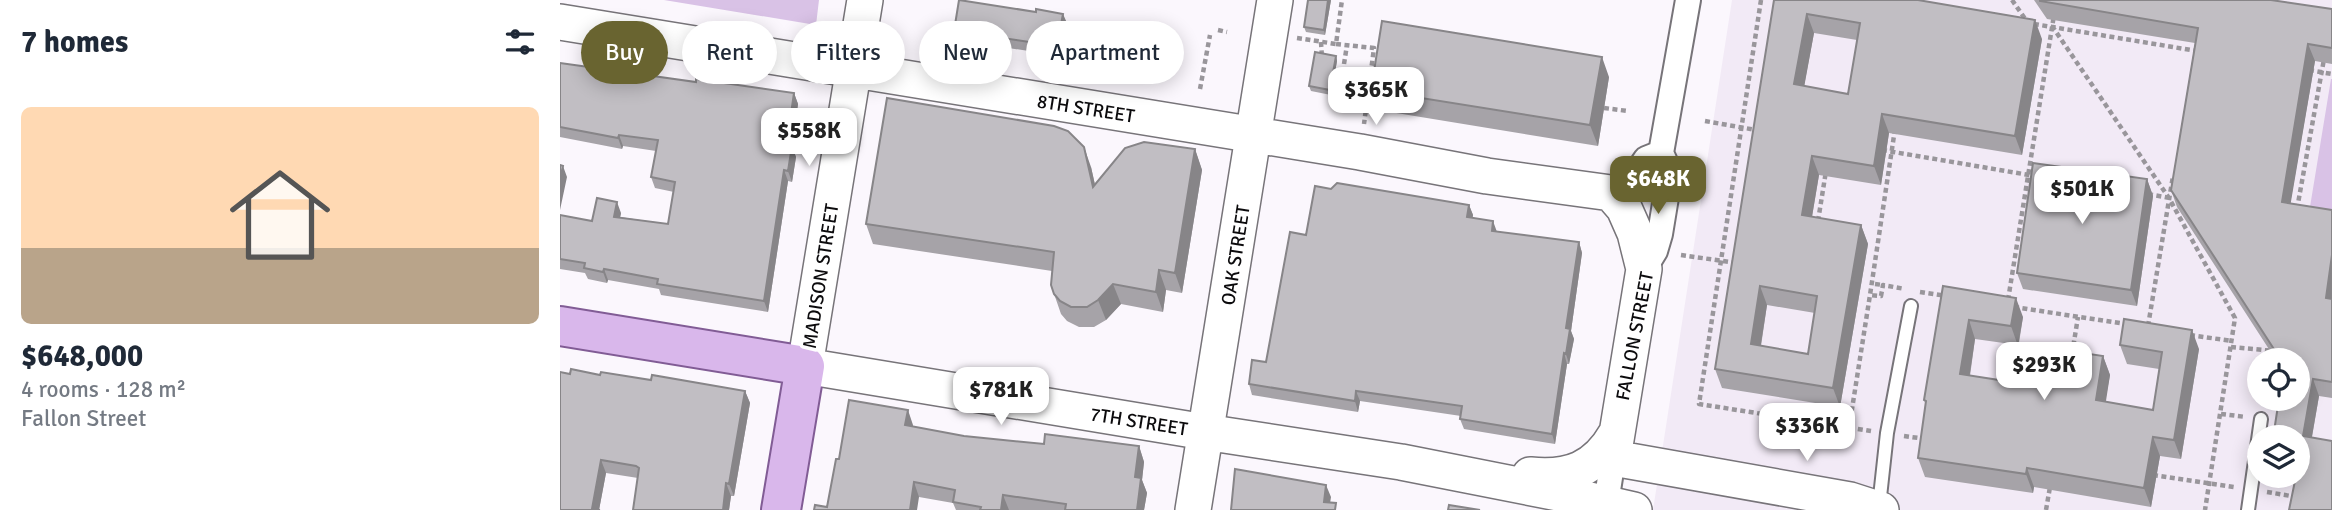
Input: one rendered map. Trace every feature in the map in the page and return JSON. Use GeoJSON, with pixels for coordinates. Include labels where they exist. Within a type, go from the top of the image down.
{"type":"FeatureCollection","features":[{"type":"Feature","properties":{"kind":"main road","name":"MADISON STREET"},"geometry":{"type":"LineString","coordinates":[[861,21],[865,0]]}},
{"type":"Feature","properties":{"kind":"main road","name":"OAK STREET"},"geometry":{"type":"LineString","coordinates":[[1193,510],[1275,0]]}},
{"type":"Feature","properties":{"kind":"main road","name":"8TH STREET"},"geometry":{"type":"LineString","coordinates":[[560,22],[791,60]]}},
{"type":"Feature","properties":{"kind":"main road","name":"8TH STREET"},"geometry":{"type":"LineString","coordinates":[[905,78],[1360,152],[1488,176],[1611,193]]}},
{"type":"Feature","properties":{"kind":"main road","name":"MADISON STREET"},"geometry":{"type":"LineString","coordinates":[[781,510],[851,84]]}},
{"type":"Feature","properties":{"kind":"main road"},"geometry":{"type":"LineString","coordinates":[[1611,193],[1624,208],[1633,227],[1644,269]]}},
{"type":"Feature","properties":{"kind":"main road","name":"FALLON STREET"},"geometry":{"type":"LineString","coordinates":[[1615,446],[1644,269]]}},
{"type":"Feature","properties":{"kind":"main road","name":"7TH STREET"},"geometry":{"type":"LineString","coordinates":[[560,326],[1401,462],[1616,508]]}},
{"type":"Feature","properties":{"kind":"main road"},"geometry":{"type":"LineString","coordinates":[[1401,462],[1543,477],[1587,467],[1615,446],[1850,500],[1880,510]]}},
{"type":"Feature","properties":{"kind":"street","name":"FALLON STREET"},"geometry":{"type":"LineString","coordinates":[[1644,269],[1655,251],[1660,234],[1670,173],[1661,153],[1688,0]]}},
{"type":"Feature","properties":{"kind":"street"},"geometry":{"type":"LineString","coordinates":[[1611,193],[1637,172],[1646,159],[1661,153]]}},
{"type":"Feature","properties":{"kind":"street","name":"FALLON STREET"},"geometry":{"type":"LineString","coordinates":[[1615,446],[1616,508]]}},
{"type":"Feature","properties":{"kind":"lane"},"geometry":{"type":"LineString","coordinates":[[1880,510],[1887,433],[1911,306]]}},
{"type":"Feature","properties":{"kind":"lane"},"geometry":{"type":"LineString","coordinates":[[2248,510],[2261,419]]}},
{"type":"Feature","properties":{"kind":"path"},"geometry":{"type":"LineString","coordinates":[[1336,44],[1342,0]]}},
{"type":"Feature","properties":{"kind":"path"},"geometry":{"type":"LineString","coordinates":[[1761,0],[1699,404],[1939,441]]}},
{"type":"Feature","properties":{"kind":"path"},"geometry":{"type":"LineString","coordinates":[[2012,0],[2028,23],[2207,53]]}},
{"type":"Feature","properties":{"kind":"path"},"geometry":{"type":"LineString","coordinates":[[2054,13],[2007,306],[2134,326]]}},
{"type":"Feature","properties":{"kind":"path"},"geometry":{"type":"LineString","coordinates":[[2052,26],[2169,198],[2235,318],[2205,510]]}},
{"type":"Feature","properties":{"kind":"path"},"geometry":{"type":"LineString","coordinates":[[1218,30],[1227,32]]}},
{"type":"Feature","properties":{"kind":"path"},"geometry":{"type":"LineString","coordinates":[[2038,32],[2051,34]]}},
{"type":"Feature","properties":{"kind":"path"},"geometry":{"type":"LineString","coordinates":[[1269,34],[1374,48],[1360,152]]}},
{"type":"Feature","properties":{"kind":"path"},"geometry":{"type":"LineString","coordinates":[[1200,89],[1210,35]]}},
{"type":"Feature","properties":{"kind":"path"},"geometry":{"type":"LineString","coordinates":[[2189,41],[2194,50],[2192,64]]}},
{"type":"Feature","properties":{"kind":"path"},"geometry":{"type":"LineString","coordinates":[[1320,67],[1321,42]]}},
{"type":"Feature","properties":{"kind":"path"},"geometry":{"type":"LineString","coordinates":[[1344,64],[1347,45]]}},
{"type":"Feature","properties":{"kind":"path"},"geometry":{"type":"LineString","coordinates":[[2295,219],[2326,48]]}},
{"type":"Feature","properties":{"kind":"path"},"geometry":{"type":"LineString","coordinates":[[2296,68],[2332,74]]}},
{"type":"Feature","properties":{"kind":"path"},"geometry":{"type":"LineString","coordinates":[[1604,108],[1628,111]]}},
{"type":"Feature","properties":{"kind":"path"},"geometry":{"type":"LineString","coordinates":[[1705,121],[1768,132]]}},
{"type":"Feature","properties":{"kind":"path"},"geometry":{"type":"LineString","coordinates":[[1849,428],[1896,126]]}},
{"type":"Feature","properties":{"kind":"path"},"geometry":{"type":"LineString","coordinates":[[1880,150],[2041,176]]}},
{"type":"Feature","properties":{"kind":"path"},"geometry":{"type":"LineString","coordinates":[[1818,224],[1828,160]]}},
{"type":"Feature","properties":{"kind":"path"},"geometry":{"type":"LineString","coordinates":[[2152,329],[2147,328],[2174,171]]}},
{"type":"Feature","properties":{"kind":"path"},"geometry":{"type":"LineString","coordinates":[[2144,193],[2182,200]]}},
{"type":"Feature","properties":{"kind":"path"},"geometry":{"type":"LineString","coordinates":[[2298,205],[2309,207]]}},
{"type":"Feature","properties":{"kind":"path"},"geometry":{"type":"LineString","coordinates":[[1681,255],[1747,265]]}},
{"type":"Feature","properties":{"kind":"path"},"geometry":{"type":"LineString","coordinates":[[1860,283],[1883,285]]}},
{"type":"Feature","properties":{"kind":"path"},"geometry":{"type":"LineString","coordinates":[[1870,295],[1881,296]]}},
{"type":"Feature","properties":{"kind":"path"},"geometry":{"type":"LineString","coordinates":[[1943,296],[1954,298]]}},
{"type":"Feature","properties":{"kind":"path"},"geometry":{"type":"LineString","coordinates":[[2072,356],[2078,317]]}},
{"type":"Feature","properties":{"kind":"path"},"geometry":{"type":"LineString","coordinates":[[2187,334],[2255,348]]}},
{"type":"Feature","properties":{"kind":"path"},"geometry":{"type":"LineString","coordinates":[[2273,348],[2275,338]]}},
{"type":"Feature","properties":{"kind":"path"},"geometry":{"type":"LineString","coordinates":[[2145,474],[2305,498]]}},
{"type":"Feature","properties":{"kind":"path"},"geometry":{"type":"LineString","coordinates":[[2046,510],[2050,485]]}},
{"type":"Feature","properties":{"kind":"shaded area"},"geometry":{"type":"Polygon","coordinates":[[[664,0],[819,0],[816,21],[792,21],[664,0]]]}},
{"type":"Feature","properties":{"kind":"shaded area"},"geometry":{"type":"Polygon","coordinates":[[[1732,0],[2332,0],[2332,510],[1653,510],[1732,0]]]}},
{"type":"Feature","properties":{"kind":"shaded area"},"geometry":{"type":"Polygon","coordinates":[[[2332,79],[2332,217],[2309,213],[2332,79]]]}},
{"type":"Feature","properties":{"kind":"building"},"geometry":{"type":"Polygon","coordinates":[[[959,0],[1063,14],[1062,21],[1026,21],[1026,41],[1012,39],[1012,21],[956,21],[959,0]]]}},
{"type":"Feature","properties":{"kind":"building"},"geometry":{"type":"Polygon","coordinates":[[[1308,0],[1328,0],[1324,30],[1304,27],[1308,0]]]}},
{"type":"Feature","properties":{"kind":"building"},"geometry":{"type":"Polygon","coordinates":[[[1774,0],[1918,0],[2035,20],[2015,136],[1882,114],[1874,166],[1812,156],[1802,215],[1861,225],[1833,388],[1715,369],[1774,0]],[[1807,14],[1794,84],[1848,94],[1860,23],[1807,14]],[[1760,286],[1751,344],[1808,354],[1817,296],[1760,286]]]}},
{"type":"Feature","properties":{"kind":"building"},"geometry":{"type":"Polygon","coordinates":[[[2271,0],[2332,9],[2332,48],[2308,44],[2282,202],[2332,210],[2332,255],[2326,298],[2332,299],[2332,382],[2313,379],[2310,396],[2310,348],[2273,348],[2171,190],[2198,28],[2040,1],[2271,0]]]}},
{"type":"Feature","properties":{"kind":"building"},"geometry":{"type":"Polygon","coordinates":[[[1382,21],[1602,57],[1590,125],[1371,90],[1382,21]]]}},
{"type":"Feature","properties":{"kind":"building"},"geometry":{"type":"Polygon","coordinates":[[[1315,52],[1336,56],[1330,90],[1309,86],[1315,52]]]}},
{"type":"Feature","properties":{"kind":"building"},"geometry":{"type":"Polygon","coordinates":[[[560,63],[581,66],[581,84],[668,84],[668,78],[682,80],[682,84],[731,84],[794,93],[789,128],[792,128],[792,146],[788,171],[784,170],[764,301],[657,284],[658,279],[604,269],[603,272],[584,268],[585,263],[560,259],[560,215],[592,221],[597,198],[617,202],[614,217],[668,224],[675,182],[651,177],[658,140],[619,135],[618,138],[560,127],[560,63]]]}},
{"type":"Feature","properties":{"kind":"building"},"geometry":{"type":"Polygon","coordinates":[[[887,98],[1054,126],[1068,131],[1084,147],[1093,187],[1125,148],[1144,142],[1195,149],[1175,273],[1159,270],[1156,292],[1113,284],[1087,307],[1071,307],[1060,301],[1051,285],[1054,252],[866,224],[887,98]]]}},
{"type":"Feature","properties":{"kind":"building"},"geometry":{"type":"Polygon","coordinates":[[[2033,163],[2147,179],[2131,290],[2017,273],[2033,163]]]}},
{"type":"Feature","properties":{"kind":"building"},"geometry":{"type":"Polygon","coordinates":[[[1337,183],[1469,205],[1467,217],[1493,221],[1492,231],[1579,242],[1566,328],[1570,329],[1552,434],[1460,419],[1462,406],[1356,391],[1355,401],[1249,384],[1252,360],[1266,362],[1290,232],[1306,235],[1315,186],[1331,189],[1337,183]]]}},
{"type":"Feature","properties":{"kind":"building"},"geometry":{"type":"Polygon","coordinates":[[[1943,286],[2016,298],[2011,326],[1969,320],[1960,374],[2012,382],[2018,343],[2103,356],[2096,400],[2153,410],[2162,352],[2120,345],[2124,319],[2192,330],[2174,440],[2153,437],[2144,488],[2027,468],[2026,474],[1918,458],[1924,400],[1943,286]]]}},
{"type":"Feature","properties":{"kind":"building"},"geometry":{"type":"Polygon","coordinates":[[[571,369],[651,380],[652,375],[745,391],[723,510],[633,510],[639,468],[601,460],[592,509],[600,510],[560,510],[560,372],[570,374],[571,369]]]}},
{"type":"Feature","properties":{"kind":"building"},"geometry":{"type":"Polygon","coordinates":[[[849,400],[908,410],[905,425],[964,436],[1044,444],[1045,434],[1139,446],[1135,477],[1141,478],[1137,510],[1065,510],[1066,504],[1003,495],[1001,510],[980,510],[981,507],[953,502],[955,490],[914,482],[910,510],[814,510],[815,505],[827,507],[849,400]]]}},
{"type":"Feature","properties":{"kind":"building"},"geometry":{"type":"Polygon","coordinates":[[[2277,411],[2307,411],[2305,425],[2275,425],[2277,411]]]}},
{"type":"Feature","properties":{"kind":"building"},"geometry":{"type":"Polygon","coordinates":[[[2310,437],[2332,441],[2332,510],[2289,510],[2294,488],[2310,488],[2310,437]]]}},
{"type":"Feature","properties":{"kind":"building"},"geometry":{"type":"Polygon","coordinates":[[[1235,469],[1326,485],[1324,502],[1336,503],[1335,510],[1231,510],[1235,469]]]}},
{"type":"Feature","properties":{"kind":"building"},"geometry":{"type":"Polygon","coordinates":[[[1449,505],[1480,510],[1448,510],[1449,505]]]}}]}
